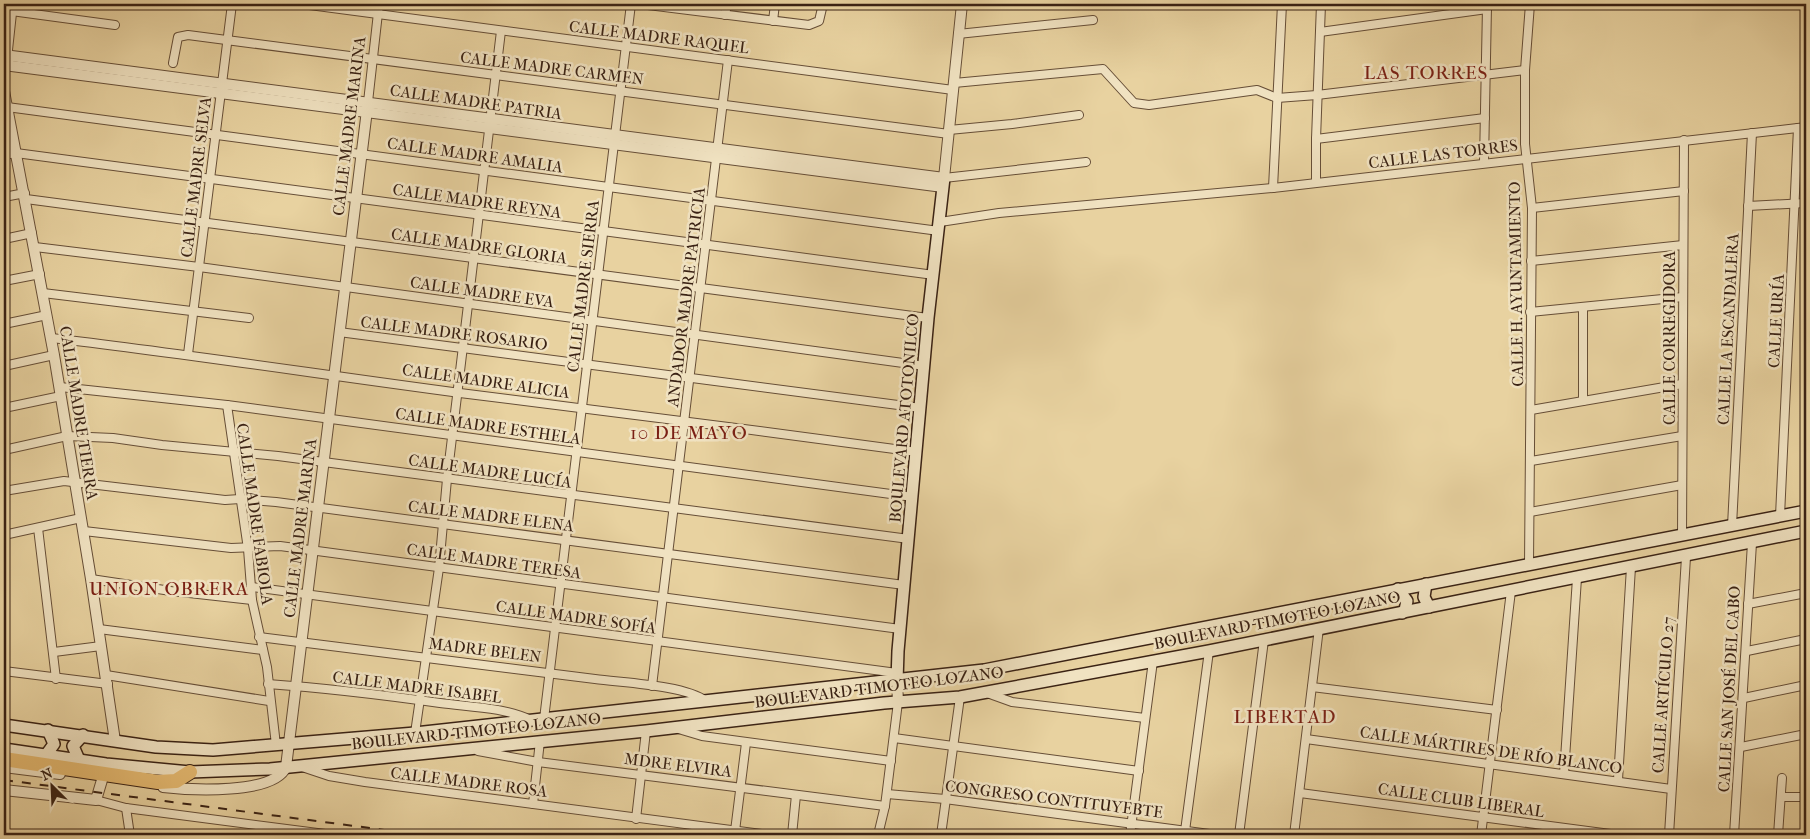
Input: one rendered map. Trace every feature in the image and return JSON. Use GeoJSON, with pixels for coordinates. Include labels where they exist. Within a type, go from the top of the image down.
{"type":"FeatureCollection","features":[{"type":"Feature","properties":{"kind":"highway"},"geometry":{"type":"LineString","coordinates":[[4,759],[147,780],[176,781],[190,772]]}},
{"type":"Feature","properties":{"kind":"main road","name":"BOULEVARD ATOTONILCO"},"geometry":{"type":"LineString","coordinates":[[897,677],[928,318],[944,182]]}},
{"type":"Feature","properties":{"kind":"main road","name":"BOULEVARD TIMOTEO LOZANO"},"geometry":{"type":"LineString","coordinates":[[4,725],[115,741],[196,750],[415,733],[706,701],[897,677],[984,670],[1806,511]]}},
{"type":"Feature","properties":{"kind":"main road","name":"BOULEVARD TIMOTEO LOZANO"},"geometry":{"type":"LineString","coordinates":[[4,749],[79,760],[190,772],[286,767],[960,697],[1209,651],[1686,557],[1806,531]]}},
{"type":"Feature","properties":{"kind":"main road"},"geometry":{"type":"LineString","coordinates":[[1426,584],[1424,597],[1429,607]]}},
{"type":"Feature","properties":{"kind":"main road"},"geometry":{"type":"LineString","coordinates":[[1398,589],[1407,601],[1405,610],[1402,613]]}},
{"type":"Feature","properties":{"kind":"main road"},"geometry":{"type":"LineString","coordinates":[[628,710],[626,724],[630,732]]}},
{"type":"Feature","properties":{"kind":"main road"},"geometry":{"type":"LineString","coordinates":[[600,713],[607,722],[607,734]]}},
{"type":"Feature","properties":{"kind":"main road"},"geometry":{"type":"LineString","coordinates":[[46,754],[54,744],[48,730]]}},
{"type":"Feature","properties":{"kind":"main road"},"geometry":{"type":"LineString","coordinates":[[79,760],[73,746],[83,735]]}},
{"type":"Feature","properties":{"kind":"street","name":"CALLE MADRE SELVA"},"geometry":{"type":"LineString","coordinates":[[188,354],[232,4]]}},
{"type":"Feature","properties":{"kind":"street","name":"CALLE MADRE RAQUEL"},"geometry":{"type":"LineString","coordinates":[[302,4],[625,47],[953,87],[1092,68],[1107,71],[1139,105],[1257,90],[1277,98]]}},
{"type":"Feature","properties":{"kind":"street","name":"CALLE MADRE MARINA"},"geometry":{"type":"LineString","coordinates":[[286,767],[379,4]]}},
{"type":"Feature","properties":{"kind":"street","name":"CALLE MADRE SIERRA"},"geometry":{"type":"LineString","coordinates":[[538,720],[549,672],[572,496],[630,4]]}},
{"type":"Feature","properties":{"kind":"street"},"geometry":{"type":"LineString","coordinates":[[640,4],[678,6],[725,15],[803,25],[816,24],[823,4]]}},
{"type":"Feature","properties":{"kind":"street"},"geometry":{"type":"LineString","coordinates":[[725,15],[727,4]]}},
{"type":"Feature","properties":{"kind":"street"},"geometry":{"type":"LineString","coordinates":[[773,21],[775,4]]}},
{"type":"Feature","properties":{"kind":"street","name":"BOULEVARD ATOTONILCO"},"geometry":{"type":"LineString","coordinates":[[944,182],[962,4]]}},
{"type":"Feature","properties":{"kind":"street"},"geometry":{"type":"LineString","coordinates":[[1273,188],[1282,4]]}},
{"type":"Feature","properties":{"kind":"street"},"geometry":{"type":"LineString","coordinates":[[1316,182],[1321,4]]}},
{"type":"Feature","properties":{"kind":"street","name":"CALLE H. AYUNTAMIENTO"},"geometry":{"type":"LineString","coordinates":[[1529,564],[1531,461],[1530,261],[1532,208],[1526,158],[1525,70],[1530,4]]}},
{"type":"Feature","properties":{"kind":"street"},"geometry":{"type":"LineString","coordinates":[[1320,32],[1487,6],[1484,162]]}},
{"type":"Feature","properties":{"kind":"street"},"geometry":{"type":"LineString","coordinates":[[4,10],[13,8],[115,25]]}},
{"type":"Feature","properties":{"kind":"street"},"geometry":{"type":"LineString","coordinates":[[6,60],[13,8]]}},
{"type":"Feature","properties":{"kind":"street"},"geometry":{"type":"LineString","coordinates":[[958,34],[1093,20]]}},
{"type":"Feature","properties":{"kind":"street"},"geometry":{"type":"LineString","coordinates":[[415,733],[431,612],[439,568],[462,348],[501,31]]}},
{"type":"Feature","properties":{"kind":"street","name":"CALLE MADRE CARMEN"},"geometry":{"type":"LineString","coordinates":[[173,62],[176,41],[181,35],[227,39],[620,90],[723,106],[949,132],[1079,115]]}},
{"type":"Feature","properties":{"kind":"street","name":"CALLE MADRE PATRIA"},"geometry":{"type":"LineString","coordinates":[[6,60],[944,182]]}},
{"type":"Feature","properties":{"kind":"street","name":"ANDADOR MADRE PATRICIA"},"geometry":{"type":"LineString","coordinates":[[652,686],[684,420],[691,378],[728,60]]}},
{"type":"Feature","properties":{"kind":"street"},"geometry":{"type":"LineString","coordinates":[[1277,98],[1317,95],[1525,70]]}},
{"type":"Feature","properties":{"kind":"street","name":"CALLE MADRE TIERRA"},"geometry":{"type":"LineString","coordinates":[[4,91],[40,274],[74,482],[84,531],[115,741]]}},
{"type":"Feature","properties":{"kind":"street","name":"CALLE MADRE AMALIA"},"geometry":{"type":"LineString","coordinates":[[7,107],[712,201],[940,227],[999,213],[1083,206]]}},
{"type":"Feature","properties":{"kind":"street"},"geometry":{"type":"LineString","coordinates":[[1316,138],[1485,118]]}},
{"type":"Feature","properties":{"kind":"street","name":"CALLE LAS TORRES"},"geometry":{"type":"LineString","coordinates":[[1083,206],[1273,188],[1484,162],[1802,127]]}},
{"type":"Feature","properties":{"kind":"street","name":"CALLE URÍA"},"geometry":{"type":"LineString","coordinates":[[1780,516],[1795,203],[1802,127]]}},
{"type":"Feature","properties":{"kind":"street","name":"CALLE LA ESCANDALERA"},"geometry":{"type":"LineString","coordinates":[[1732,526],[1752,133]]}},
{"type":"Feature","properties":{"kind":"street","name":"CALLE CORREGIDORA"},"geometry":{"type":"LineString","coordinates":[[1682,536],[1684,140]]}},
{"type":"Feature","properties":{"kind":"street","name":"CALLE MADRE REYNA"},"geometry":{"type":"LineString","coordinates":[[4,155],[16,153],[934,275]]}},
{"type":"Feature","properties":{"kind":"street"},"geometry":{"type":"LineString","coordinates":[[944,182],[1086,162]]}},
{"type":"Feature","properties":{"kind":"street"},"geometry":{"type":"LineString","coordinates":[[1532,208],[1684,191]]}},
{"type":"Feature","properties":{"kind":"street","name":"CALLE MADRE GLORIA"},"geometry":{"type":"LineString","coordinates":[[4,197],[25,196],[205,223],[928,318]]}},
{"type":"Feature","properties":{"kind":"street"},"geometry":{"type":"LineString","coordinates":[[1748,206],[1806,203]]}},
{"type":"Feature","properties":{"kind":"street"},"geometry":{"type":"LineString","coordinates":[[4,239],[32,233]]}},
{"type":"Feature","properties":{"kind":"street"},"geometry":{"type":"LineString","coordinates":[[1530,261],[1683,245]]}},
{"type":"Feature","properties":{"kind":"street","name":"CALLE MADRE EVA"},"geometry":{"type":"LineString","coordinates":[[35,247],[199,267],[925,366]]}},
{"type":"Feature","properties":{"kind":"street"},"geometry":{"type":"LineString","coordinates":[[4,281],[40,274]]}},
{"type":"Feature","properties":{"kind":"street"},"geometry":{"type":"LineString","coordinates":[[43,293],[249,318]]}},
{"type":"Feature","properties":{"kind":"street"},"geometry":{"type":"LineString","coordinates":[[1530,312],[1683,297]]}},
{"type":"Feature","properties":{"kind":"street"},"geometry":{"type":"LineString","coordinates":[[1583,308],[1583,401]]}},
{"type":"Feature","properties":{"kind":"street"},"geometry":{"type":"LineString","coordinates":[[4,324],[47,315]]}},
{"type":"Feature","properties":{"kind":"street","name":"CALLE MADRE ROSARIO"},"geometry":{"type":"LineString","coordinates":[[340,332],[921,408]]}},
{"type":"Feature","properties":{"kind":"street","name":"CALLE MADRE ALICIA"},"geometry":{"type":"LineString","coordinates":[[51,338],[188,354],[458,392],[684,420],[917,452]]}},
{"type":"Feature","properties":{"kind":"street"},"geometry":{"type":"LineString","coordinates":[[4,366],[54,356]]}},
{"type":"Feature","properties":{"kind":"street"},"geometry":{"type":"LineString","coordinates":[[1531,410],[1682,384]]}},
{"type":"Feature","properties":{"kind":"street","name":"CALLE MADRE ESTHELA"},"geometry":{"type":"LineString","coordinates":[[4,408],[60,392],[227,405],[913,497]]}},
{"type":"Feature","properties":{"kind":"street","name":"CALLE MADRE FABIOLA"},"geometry":{"type":"LineString","coordinates":[[227,405],[248,549],[252,600],[263,650],[276,745]]}},
{"type":"Feature","properties":{"kind":"street","name":"CALLE MADRE LUCÍA"},"geometry":{"type":"LineString","coordinates":[[4,450],[67,436],[91,436],[323,462],[909,539]]}},
{"type":"Feature","properties":{"kind":"street"},"geometry":{"type":"LineString","coordinates":[[1531,461],[1682,436]]}},
{"type":"Feature","properties":{"kind":"street","name":"CALLE MADRE ELENA"},"geometry":{"type":"LineString","coordinates":[[4,491],[54,482],[74,482],[225,500],[240,499],[317,507],[904,585]]}},
{"type":"Feature","properties":{"kind":"street"},"geometry":{"type":"LineString","coordinates":[[1530,512],[1682,485]]}},
{"type":"Feature","properties":{"kind":"street"},"geometry":{"type":"LineString","coordinates":[[4,535],[81,518]]}},
{"type":"Feature","properties":{"kind":"street"},"geometry":{"type":"LineString","coordinates":[[38,528],[56,679]]}},
{"type":"Feature","properties":{"kind":"street","name":"CALLE MADRE TERESA"},"geometry":{"type":"LineString","coordinates":[[84,531],[248,549],[272,546],[900,630]]}},
{"type":"Feature","properties":{"kind":"street","name":"CALLE SAN JOSÉ DEL CABO"},"geometry":{"type":"LineString","coordinates":[[1734,835],[1747,651],[1752,543]]}},
{"type":"Feature","properties":{"kind":"street","name":"CALLE ARTÍCULO 27"},"geometry":{"type":"LineString","coordinates":[[1669,835],[1686,557]]}},
{"type":"Feature","properties":{"kind":"street"},"geometry":{"type":"LineString","coordinates":[[1618,780],[1631,567]]}},
{"type":"Feature","properties":{"kind":"street"},"geometry":{"type":"LineString","coordinates":[[1564,774],[1577,578]]}},
{"type":"Feature","properties":{"kind":"street"},"geometry":{"type":"LineString","coordinates":[[91,579],[171,591],[252,600]]}},
{"type":"Feature","properties":{"kind":"street","name":"CALLE MADRE SOFÍA"},"geometry":{"type":"LineString","coordinates":[[252,587],[897,677]]}},
{"type":"Feature","properties":{"kind":"street"},"geometry":{"type":"LineString","coordinates":[[1481,835],[1512,591]]}},
{"type":"Feature","properties":{"kind":"street"},"geometry":{"type":"LineString","coordinates":[[1748,604],[1806,593]]}},
{"type":"Feature","properties":{"kind":"street"},"geometry":{"type":"LineString","coordinates":[[1294,835],[1320,628]]}},
{"type":"Feature","properties":{"kind":"street"},"geometry":{"type":"LineString","coordinates":[[99,629],[263,650]]}},
{"type":"Feature","properties":{"kind":"street","name":"MADRE BELEN"},"geometry":{"type":"LineString","coordinates":[[259,637],[652,686],[689,692],[706,701]]}},
{"type":"Feature","properties":{"kind":"street"},"geometry":{"type":"LineString","coordinates":[[1747,651],[1806,638]]}},
{"type":"Feature","properties":{"kind":"street"},"geometry":{"type":"LineString","coordinates":[[1239,835],[1264,640]]}},
{"type":"Feature","properties":{"kind":"street"},"geometry":{"type":"LineString","coordinates":[[54,652],[101,646]]}},
{"type":"Feature","properties":{"kind":"street"},"geometry":{"type":"LineString","coordinates":[[1185,831],[1209,651]]}},
{"type":"Feature","properties":{"kind":"street"},"geometry":{"type":"LineString","coordinates":[[1130,835],[1153,661]]}},
{"type":"Feature","properties":{"kind":"street"},"geometry":{"type":"LineString","coordinates":[[4,671],[56,679],[107,680],[270,701]]}},
{"type":"Feature","properties":{"kind":"street","name":"BOULEVARD ATOTONILCO"},"geometry":{"type":"LineString","coordinates":[[878,835],[887,794],[894,738],[898,702],[897,677]]}},
{"type":"Feature","properties":{"kind":"street","name":"CALLE MADRE ISABEL"},"geometry":{"type":"LineString","coordinates":[[268,684],[503,711],[538,720]]}},
{"type":"Feature","properties":{"kind":"street"},"geometry":{"type":"LineString","coordinates":[[1744,698],[1806,685]]}},
{"type":"Feature","properties":{"kind":"street"},"geometry":{"type":"LineString","coordinates":[[1312,687],[1497,710]]}},
{"type":"Feature","properties":{"kind":"street"},"geometry":{"type":"LineString","coordinates":[[987,693],[1012,702],[1146,718]]}},
{"type":"Feature","properties":{"kind":"street"},"geometry":{"type":"LineString","coordinates":[[941,835],[960,697]]}},
{"type":"Feature","properties":{"kind":"street"},"geometry":{"type":"LineString","coordinates":[[673,727],[687,733],[746,743],[891,761]]}},
{"type":"Feature","properties":{"kind":"street"},"geometry":{"type":"LineString","coordinates":[[636,819],[646,731]]}},
{"type":"Feature","properties":{"kind":"street"},"geometry":{"type":"LineString","coordinates":[[1741,747],[1806,734]]}},
{"type":"Feature","properties":{"kind":"street"},"geometry":{"type":"LineString","coordinates":[[894,738],[1139,771]]}},
{"type":"Feature","properties":{"kind":"street","name":"CALLE MÁRTIRES DE RÍO BLANCO"},"geometry":{"type":"LineString","coordinates":[[1306,739],[1618,780],[1671,789]]}},
{"type":"Feature","properties":{"kind":"street"},"geometry":{"type":"LineString","coordinates":[[533,804],[540,741]]}},
{"type":"Feature","properties":{"kind":"street"},"geometry":{"type":"LineString","coordinates":[[735,831],[746,743]]}},
{"type":"Feature","properties":{"kind":"street","name":"MDRE ELVIRA"},"geometry":{"type":"LineString","coordinates":[[468,749],[538,762],[885,806]]}},
{"type":"Feature","properties":{"kind":"street","name":"CALLE MADRE ROSA"},"geometry":{"type":"LineString","coordinates":[[300,766],[322,774],[366,782],[636,819],[770,835]]}},
{"type":"Feature","properties":{"kind":"street"},"geometry":{"type":"LineString","coordinates":[[4,767],[168,788],[212,789],[273,781],[284,774],[286,767]]}},
{"type":"Feature","properties":{"kind":"street"},"geometry":{"type":"LineString","coordinates":[[1778,835],[1782,778]]}},
{"type":"Feature","properties":{"kind":"street"},"geometry":{"type":"LineString","coordinates":[[96,800],[102,780]]}},
{"type":"Feature","properties":{"kind":"street"},"geometry":{"type":"LineString","coordinates":[[4,790],[96,800],[126,808],[333,835]]}},
{"type":"Feature","properties":{"kind":"street","name":"CALLE CLUB LIBERAL"},"geometry":{"type":"LineString","coordinates":[[1300,793],[1618,835]]}},
{"type":"Feature","properties":{"kind":"street","name":"CONGRESO CONTITUYEBTE"},"geometry":{"type":"LineString","coordinates":[[887,794],[946,799],[1217,835]]}},
{"type":"Feature","properties":{"kind":"street"},"geometry":{"type":"LineString","coordinates":[[792,835],[796,795]]}},
{"type":"Feature","properties":{"kind":"street"},"geometry":{"type":"LineString","coordinates":[[1781,797],[1806,797]]}},
{"type":"Feature","properties":{"kind":"street"},"geometry":{"type":"LineString","coordinates":[[126,808],[130,835]]}},
{"type":"Feature","properties":{"kind":"railway"},"geometry":{"type":"LineString","coordinates":[[4,780],[423,835]]}},
{"type":"Feature","properties":{"kind":"district","name":"LAS TORRES"},"geometry":{"type":"Point","coordinates":[1426,73]}},
{"type":"Feature","properties":{"kind":"district","name":"10 DE MAYO"},"geometry":{"type":"Point","coordinates":[689,433]}},
{"type":"Feature","properties":{"kind":"district","name":"UNION OBRERA"},"geometry":{"type":"Point","coordinates":[169,589]}},
{"type":"Feature","properties":{"kind":"district","name":"LIBERTAD"},"geometry":{"type":"Point","coordinates":[1285,717]}}]}
